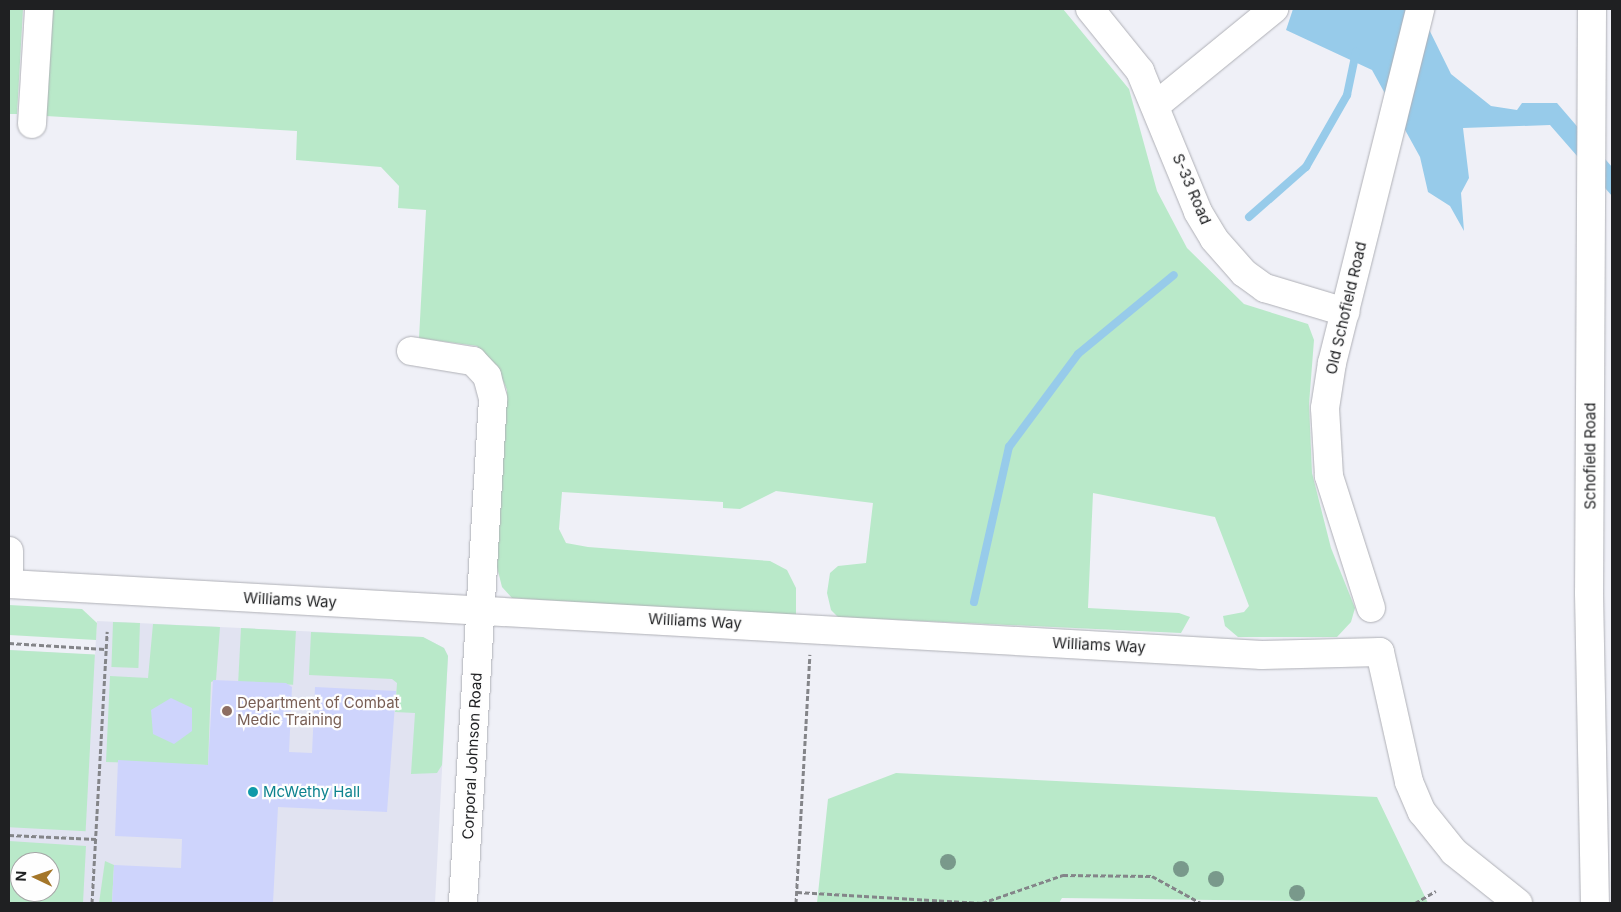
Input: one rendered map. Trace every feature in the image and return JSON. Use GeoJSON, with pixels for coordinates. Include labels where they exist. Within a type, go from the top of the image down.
{"type":"FeatureCollection","features":[{"type":"Feature","properties":{"kind":"street"},"geometry":{"type":"LineString","coordinates":[[32,124],[39,9]]}},
{"type":"Feature","properties":{"kind":"street","name":"S-33 Road"},"geometry":{"type":"LineString","coordinates":[[1090,9],[1140,71],[1198,212],[1244,273],[1265,288],[1296,300],[1345,312]]}},
{"type":"Feature","properties":{"kind":"street"},"geometry":{"type":"LineString","coordinates":[[1155,106],[1250,31],[1274,9]]}},
{"type":"Feature","properties":{"kind":"street","name":"Old Schofield Road"},"geometry":{"type":"LineString","coordinates":[[1370,608],[1340,518],[1326,441],[1332,363],[1420,9]]}},
{"type":"Feature","properties":{"kind":"street","name":"Schofield Road"},"geometry":{"type":"LineString","coordinates":[[1592,9],[1589,593],[1595,903]]}},
{"type":"Feature","properties":{"kind":"street","name":"Corporal Johnson Road"},"geometry":{"type":"LineString","coordinates":[[411,351],[462,357],[480,368],[491,386],[463,903]]}},
{"type":"Feature","properties":{"kind":"street"},"geometry":{"type":"LineString","coordinates":[[9,551],[9,584]]}},
{"type":"Feature","properties":{"kind":"street","name":"Williams Way"},"geometry":{"type":"LineString","coordinates":[[9,584],[1262,655],[1380,652],[1410,782],[1422,812],[1454,852],[1518,903]]}},
{"type":"Feature","properties":{"kind":"path"},"geometry":{"type":"LineString","coordinates":[[796,903],[812,628]]}},
{"type":"Feature","properties":{"kind":"path"},"geometry":{"type":"LineString","coordinates":[[92,903],[107,630]]}},
{"type":"Feature","properties":{"kind":"path"},"geometry":{"type":"LineString","coordinates":[[9,643],[106,649]]}},
{"type":"Feature","properties":{"kind":"path"},"geometry":{"type":"LineString","coordinates":[[9,836],[96,839]]}},
{"type":"Feature","properties":{"kind":"path"},"geometry":{"type":"LineString","coordinates":[[797,892],[982,903],[1063,875],[1152,876],[1201,903]]}},
{"type":"Feature","properties":{"kind":"path"},"geometry":{"type":"LineString","coordinates":[[1415,903],[1436,891]]}},
{"type":"Feature","properties":{"kind":"shaded area","name":"Department of Combat Medic Training"},"geometry":{"type":"Polygon","coordinates":[[[97,621],[423,637],[444,648],[448,656],[435,903],[9,903],[9,650],[95,655],[97,621]]]}},
{"type":"Feature","properties":{"kind":"green space"},"geometry":{"type":"Polygon","coordinates":[[[9,9],[23,9],[17,114],[9,114],[9,9]]]}},
{"type":"Feature","properties":{"kind":"green space"},"geometry":{"type":"Polygon","coordinates":[[[52,9],[1063,9],[1129,89],[1157,191],[1187,248],[1244,304],[1308,324],[1314,340],[1309,404],[1312,473],[1331,548],[1355,608],[1351,622],[1337,637],[1238,637],[1225,626],[1223,616],[1244,612],[1249,606],[1215,517],[1093,493],[1088,608],[1179,613],[1190,617],[1181,633],[838,617],[831,610],[827,593],[830,573],[838,566],[866,563],[873,503],[776,491],[740,509],[723,508],[723,502],[562,492],[559,529],[566,543],[588,547],[770,561],[787,570],[796,588],[796,616],[512,598],[502,587],[497,567],[507,390],[497,366],[477,346],[419,338],[426,210],[398,208],[399,186],[381,167],[296,160],[297,131],[46,116],[52,9]]]}},
{"type":"Feature","properties":{"kind":"green space"},"geometry":{"type":"Polygon","coordinates":[[[9,605],[82,609],[97,623],[96,640],[9,635],[9,605]]]}},
{"type":"Feature","properties":{"kind":"green space"},"geometry":{"type":"Polygon","coordinates":[[[113,622],[140,623],[138,668],[111,667],[113,622]]]}},
{"type":"Feature","properties":{"kind":"green space"},"geometry":{"type":"Polygon","coordinates":[[[153,624],[220,627],[216,680],[211,682],[208,765],[106,762],[110,676],[148,678],[153,624]]]}},
{"type":"Feature","properties":{"kind":"green space"},"geometry":{"type":"Polygon","coordinates":[[[241,628],[296,631],[293,685],[238,682],[241,628]]]}},
{"type":"Feature","properties":{"kind":"green space"},"geometry":{"type":"Polygon","coordinates":[[[311,632],[423,637],[444,648],[448,656],[442,765],[437,773],[411,774],[415,713],[395,712],[397,683],[392,679],[309,675],[311,632]]]}},
{"type":"Feature","properties":{"kind":"green space"},"geometry":{"type":"Polygon","coordinates":[[[9,650],[95,655],[86,831],[9,827],[9,650]]]}},
{"type":"Feature","properties":{"kind":"green space"},"geometry":{"type":"Polygon","coordinates":[[[896,773],[1377,797],[1428,903],[1062,898],[1059,903],[817,903],[828,799],[896,773]]]}},
{"type":"Feature","properties":{"kind":"green space"},"geometry":{"type":"Polygon","coordinates":[[[9,841],[86,846],[83,903],[9,903],[9,841]]]}},
{"type":"Feature","properties":{"kind":"green space"},"geometry":{"type":"Polygon","coordinates":[[[105,861],[114,865],[112,903],[99,903],[105,861]]]}},
{"type":"Feature","properties":{"kind":"water"},"geometry":{"type":"Polygon","coordinates":[[[1293,9],[1419,9],[1451,74],[1491,106],[1517,110],[1522,103],[1557,103],[1612,167],[1612,196],[1550,125],[1463,128],[1469,178],[1461,193],[1464,231],[1450,206],[1428,192],[1420,157],[1372,70],[1286,30],[1293,9]]]}},
{"type":"Feature","properties":{"kind":"building","name":"McWethy Hall"},"geometry":{"type":"Polygon","coordinates":[[[213,680],[286,683],[292,687],[289,752],[312,753],[315,687],[396,691],[387,812],[278,807],[273,903],[112,903],[114,865],[181,868],[182,839],[115,836],[118,760],[208,765],[213,680]]]}},
{"type":"Feature","properties":{"kind":"building"},"geometry":{"type":"Polygon","coordinates":[[[171,698],[192,708],[192,731],[174,744],[153,734],[151,710],[171,698]]]}},
{"type":"Feature","properties":{"kind":"waterway"},"geometry":{"type":"LineString","coordinates":[[1249,217],[1306,167],[1347,95],[1356,52]]}},
{"type":"Feature","properties":{"kind":"waterway"},"geometry":{"type":"LineString","coordinates":[[974,602],[1009,447],[1078,354],[1174,275]]}},
{"type":"Feature","properties":{"kind":"place","name":"Department of Combat Medic Training"},"geometry":{"type":"Point","coordinates":[227,711]}},
{"type":"Feature","properties":{"kind":"place","name":"McWethy Hall"},"geometry":{"type":"Point","coordinates":[253,792]}}]}
